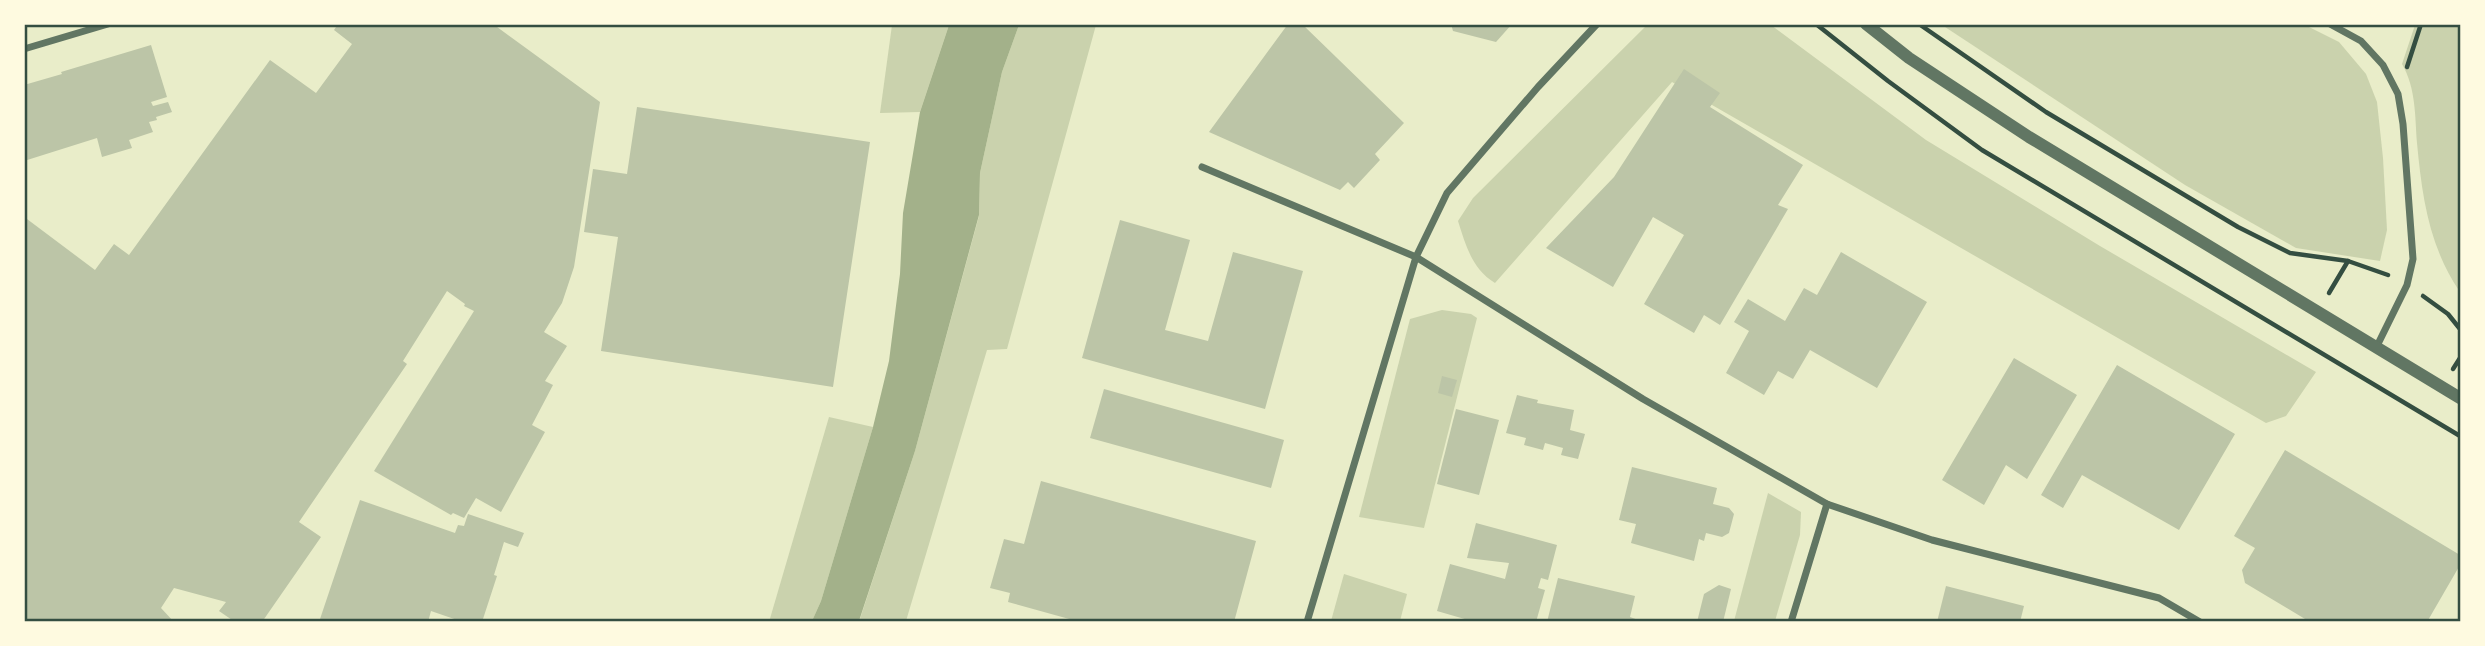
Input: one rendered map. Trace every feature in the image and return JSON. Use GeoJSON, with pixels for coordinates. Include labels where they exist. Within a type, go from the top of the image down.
{"type":"FeatureCollection","features":[{"type":"Feature","properties":{"kind":"street"},"geometry":{"type":"LineString","coordinates":[[24,49],[108,24]]}},
{"type":"Feature","properties":{"kind":"street"},"geometry":{"type":"LineString","coordinates":[[1307,621],[1416,257],[1447,193],[1538,87],[1597,24]]}},
{"type":"Feature","properties":{"kind":"street"},"geometry":{"type":"LineString","coordinates":[[1866,24],[1909,58],[2029,137],[2460,398]]}},
{"type":"Feature","properties":{"kind":"street"},"geometry":{"type":"LineString","coordinates":[[2330,24],[2361,41],[2383,65],[2398,94],[2403,124],[2413,259],[2407,285],[2376,348]]}},
{"type":"Feature","properties":{"kind":"street"},"geometry":{"type":"LineString","coordinates":[[1202,167],[1416,257],[1643,399],[1826,504],[1932,540],[2159,598],[2200,621]]}},
{"type":"Feature","properties":{"kind":"street"},"geometry":{"type":"LineString","coordinates":[[1791,621],[1826,504]]}},
{"type":"Feature","properties":{"kind":"path"},"geometry":{"type":"LineString","coordinates":[[1816,24],[1982,150],[2460,436]]}},
{"type":"Feature","properties":{"kind":"path"},"geometry":{"type":"LineString","coordinates":[[1919,24],[2046,111],[2238,227],[2290,253],[2348,261],[2378,270],[2407,285],[2448,314],[2460,329]]}},
{"type":"Feature","properties":{"kind":"path"},"geometry":{"type":"LineString","coordinates":[[2398,94],[2421,24]]}},
{"type":"Feature","properties":{"kind":"shaded area"},"geometry":{"type":"Polygon","coordinates":[[[892,25],[949,25],[920,112],[880,113],[892,25]]]}},
{"type":"Feature","properties":{"kind":"shaded area"},"geometry":{"type":"Polygon","coordinates":[[[949,25],[1019,25],[1002,72],[980,173],[979,215],[915,451],[859,621],[812,621],[821,601],[873,427],[889,361],[900,274],[903,213],[920,112],[949,25]]]}},
{"type":"Feature","properties":{"kind":"shaded area"},"geometry":{"type":"Polygon","coordinates":[[[1019,25],[1096,25],[1007,349],[987,350],[906,621],[859,622],[915,451],[979,216],[980,173],[1002,72],[1019,25]]]}},
{"type":"Feature","properties":{"kind":"shaded area"},"geometry":{"type":"Polygon","coordinates":[[[1647,25],[1771,25],[1926,140],[2100,246],[2316,372],[2286,416],[2266,423],[1672,82],[1495,283],[1475,264],[1458,221],[1473,198],[1647,25]]]}},
{"type":"Feature","properties":{"kind":"shaded area"},"geometry":{"type":"Polygon","coordinates":[[[1942,25],[2305,25],[2339,42],[2366,74],[2377,102],[2387,230],[2380,261],[2296,248],[2185,185],[1942,25]]]}},
{"type":"Feature","properties":{"kind":"shaded area"},"geometry":{"type":"Polygon","coordinates":[[[2415,25],[2460,25],[2460,292],[2449,275],[2434,239],[2425,202],[2412,92],[2402,64],[2415,25]]]}},
{"type":"Feature","properties":{"kind":"shaded area"},"geometry":{"type":"Polygon","coordinates":[[[1442,310],[1471,314],[1477,318],[1424,528],[1359,517],[1410,319],[1442,310]]]}},
{"type":"Feature","properties":{"kind":"shaded area"},"geometry":{"type":"Polygon","coordinates":[[[829,417],[873,427],[821,601],[812,621],[769,622],[829,417]]]}},
{"type":"Feature","properties":{"kind":"shaded area"},"geometry":{"type":"Polygon","coordinates":[[[1768,493],[1801,512],[1800,535],[1775,621],[1734,621],[1768,493]]]}},
{"type":"Feature","properties":{"kind":"shaded area"},"geometry":{"type":"Polygon","coordinates":[[[1344,574],[1407,594],[1400,621],[1331,621],[1344,574]]]}},
{"type":"Feature","properties":{"kind":"building"},"geometry":{"type":"Polygon","coordinates":[[[338,24],[493,24],[600,102],[574,267],[562,303],[544,332],[567,346],[545,381],[553,385],[532,425],[545,432],[501,512],[476,498],[464,518],[453,513],[451,515],[374,471],[474,311],[447,291],[403,361],[407,364],[299,522],[321,537],[262,622],[235,622],[219,611],[226,602],[174,588],[161,608],[174,622],[24,622],[24,222],[27,219],[95,270],[114,244],[129,255],[270,60],[316,93],[352,44],[334,30],[338,24]]]}},
{"type":"Feature","properties":{"kind":"building"},"geometry":{"type":"Polygon","coordinates":[[[1288,24],[1302,24],[1404,123],[1375,154],[1380,160],[1354,188],[1348,182],[1340,190],[1209,132],[1288,24]]]}},
{"type":"Feature","properties":{"kind":"building"},"geometry":{"type":"Polygon","coordinates":[[[1451,24],[1512,24],[1496,42],[1453,31],[1451,24]]]}},
{"type":"Feature","properties":{"kind":"building"},"geometry":{"type":"Polygon","coordinates":[[[151,45],[167,97],[151,102],[153,106],[168,102],[172,112],[149,122],[153,132],[129,140],[132,148],[102,157],[97,138],[24,161],[24,85],[151,45]]]}},
{"type":"Feature","properties":{"kind":"building"},"geometry":{"type":"Polygon","coordinates":[[[1684,69],[1720,93],[1710,107],[1803,165],[1778,205],[1788,209],[1720,325],[1704,315],[1694,333],[1644,304],[1684,235],[1653,217],[1613,287],[1546,248],[1614,177],[1684,69]]]}},
{"type":"Feature","properties":{"kind":"building"},"geometry":{"type":"Polygon","coordinates":[[[637,107],[870,142],[833,387],[601,351],[618,237],[584,232],[593,169],[627,174],[637,107]]]}},
{"type":"Feature","properties":{"kind":"building"},"geometry":{"type":"Polygon","coordinates":[[[1120,220],[1190,240],[1165,330],[1208,341],[1233,252],[1303,271],[1265,409],[1082,358],[1120,220]]]}},
{"type":"Feature","properties":{"kind":"building"},"geometry":{"type":"Polygon","coordinates":[[[1841,252],[1927,302],[1877,388],[1810,350],[1793,379],[1778,371],[1764,395],[1726,373],[1749,331],[1734,322],[1748,299],[1785,321],[1804,288],[1817,295],[1841,252]]]}},
{"type":"Feature","properties":{"kind":"building"},"geometry":{"type":"Polygon","coordinates":[[[2014,358],[2077,395],[2027,479],[2006,465],[1984,505],[1942,480],[2014,358]]]}},
{"type":"Feature","properties":{"kind":"building"},"geometry":{"type":"Polygon","coordinates":[[[2117,365],[2235,434],[2179,530],[2082,475],[2063,508],[2041,495],[2117,365]]]}},
{"type":"Feature","properties":{"kind":"building"},"geometry":{"type":"Polygon","coordinates":[[[1442,376],[1457,380],[1452,397],[1438,393],[1442,376]]]}},
{"type":"Feature","properties":{"kind":"building"},"geometry":{"type":"Polygon","coordinates":[[[1104,389],[1284,440],[1271,488],[1090,438],[1104,389]]]}},
{"type":"Feature","properties":{"kind":"building"},"geometry":{"type":"Polygon","coordinates":[[[1517,395],[1538,400],[1537,403],[1574,410],[1570,430],[1585,434],[1578,459],[1561,455],[1563,448],[1545,443],[1543,450],[1524,445],[1526,438],[1506,433],[1517,395]]]}},
{"type":"Feature","properties":{"kind":"building"},"geometry":{"type":"Polygon","coordinates":[[[1456,409],[1499,420],[1479,495],[1437,484],[1456,409]]]}},
{"type":"Feature","properties":{"kind":"building"},"geometry":{"type":"Polygon","coordinates":[[[2285,450],[2460,555],[2460,565],[2427,622],[2310,622],[2245,583],[2242,570],[2255,548],[2234,536],[2285,450]]]}},
{"type":"Feature","properties":{"kind":"building"},"geometry":{"type":"Polygon","coordinates":[[[1632,467],[1717,488],[1713,504],[1729,508],[1734,514],[1729,533],[1722,537],[1706,533],[1704,541],[1699,539],[1694,561],[1631,543],[1636,524],[1619,520],[1632,467]]]}},
{"type":"Feature","properties":{"kind":"building"},"geometry":{"type":"Polygon","coordinates":[[[1041,481],[1256,541],[1234,622],[1080,622],[1008,602],[1010,593],[990,588],[1004,539],[1024,544],[1041,481]]]}},
{"type":"Feature","properties":{"kind":"building"},"geometry":{"type":"Polygon","coordinates":[[[360,500],[455,533],[458,525],[464,526],[468,514],[524,533],[518,547],[504,542],[494,575],[497,576],[482,622],[463,622],[431,611],[428,622],[319,622],[360,500]]]}},
{"type":"Feature","properties":{"kind":"building"},"geometry":{"type":"Polygon","coordinates":[[[1476,523],[1557,545],[1548,580],[1541,578],[1538,588],[1545,590],[1536,622],[1475,622],[1437,611],[1450,564],[1505,579],[1509,563],[1467,558],[1476,523]]]}},
{"type":"Feature","properties":{"kind":"building"},"geometry":{"type":"Polygon","coordinates":[[[1558,578],[1635,596],[1630,617],[1644,622],[1547,622],[1558,578]]]}},
{"type":"Feature","properties":{"kind":"building"},"geometry":{"type":"Polygon","coordinates":[[[1719,585],[1731,589],[1723,622],[1697,622],[1704,594],[1719,585]]]}},
{"type":"Feature","properties":{"kind":"building"},"geometry":{"type":"Polygon","coordinates":[[[1946,586],[2024,606],[2020,622],[1937,622],[1946,586]]]}}]}
